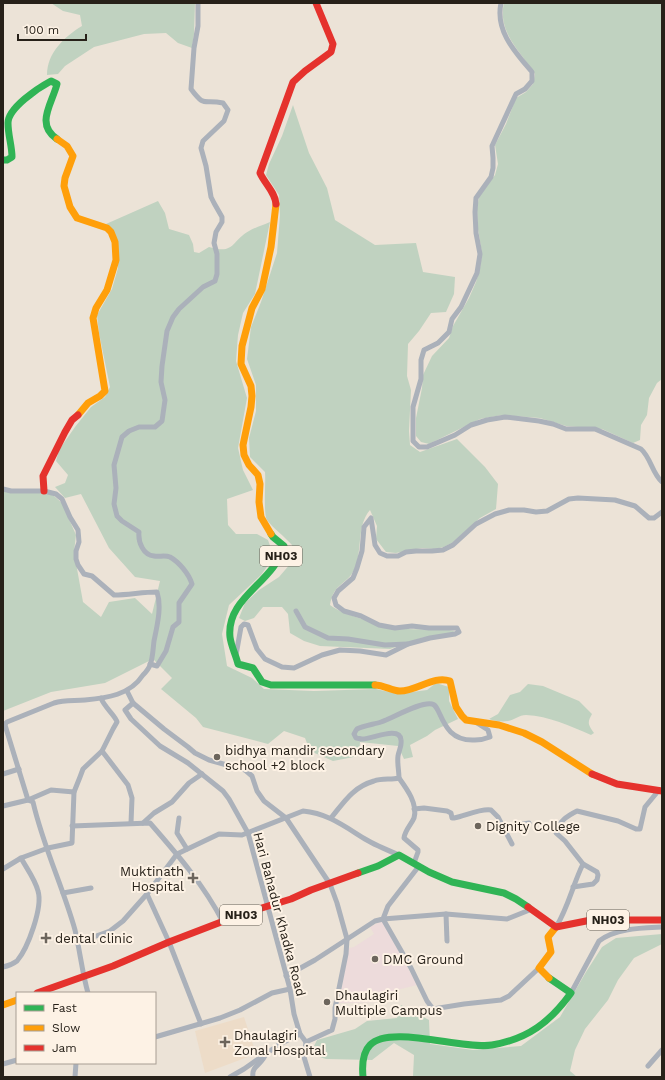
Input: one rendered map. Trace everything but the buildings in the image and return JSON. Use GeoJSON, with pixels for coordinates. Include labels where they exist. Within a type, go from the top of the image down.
{"type":"FeatureCollection","features":[{"type":"Feature","properties":{"kind":"main road","name":"NH03"},"geometry":{"type":"LineString","coordinates":[[236,656],[231,641],[230,632],[235,610],[238,605],[267,576],[280,558],[284,546],[273,537],[261,517],[259,502],[260,484],[258,475],[249,465],[244,455],[243,445],[252,396],[250,386],[241,364],[242,346],[252,308],[262,289],[271,247],[276,207],[275,196],[264,182],[260,173],[293,82],[305,70],[331,52],[333,44],[316,3]]}},
{"type":"Feature","properties":{"kind":"main road"},"geometry":{"type":"LineString","coordinates":[[3,160],[7,160],[12,156],[8,121],[12,111],[40,87],[51,81],[57,84],[47,116],[46,126],[50,133],[67,146],[73,156],[65,178],[64,186],[70,207],[77,218],[107,228],[111,232],[115,242],[116,260],[107,290],[96,308],[93,318],[105,391],[100,396],[88,403],[80,414],[72,420],[44,476],[44,491]]}},
{"type":"Feature","properties":{"kind":"main road"},"geometry":{"type":"LineString","coordinates":[[236,656],[238,664],[253,668],[262,682],[271,685],[379,685],[400,691],[445,679],[450,681],[454,703],[461,716],[467,721],[484,722],[525,734],[554,749],[592,775],[614,784],[638,789],[661,790]]}},
{"type":"Feature","properties":{"kind":"main road","name":"NH03"},"geometry":{"type":"LineString","coordinates":[[40,992],[113,966],[169,942],[378,866],[399,855]]}},
{"type":"Feature","properties":{"kind":"main road"},"geometry":{"type":"LineString","coordinates":[[363,1077],[364,1056],[366,1049],[371,1043],[380,1039],[406,1037],[429,1039],[457,1045],[492,1045],[510,1040],[539,1028],[562,1006],[571,993],[552,981],[538,968],[550,953],[551,948],[548,937],[550,932],[556,927],[547,922],[520,900],[498,891],[460,885],[447,880],[399,855]]}},
{"type":"Feature","properties":{"kind":"main road","name":"NH03"},"geometry":{"type":"LineString","coordinates":[[556,927],[591,920],[662,920]]}},
{"type":"Feature","properties":{"kind":"main road"},"geometry":{"type":"LineString","coordinates":[[3,1005],[16,1000]]}},
{"type":"Feature","properties":{"kind":"street"},"geometry":{"type":"LineString","coordinates":[[150,664],[157,666],[166,651],[173,627],[179,622],[179,603],[192,584],[187,574],[178,563],[168,556],[152,556],[145,551],[140,545],[138,538],[139,532],[117,516],[114,504],[116,488],[114,465],[122,437],[129,431],[139,426],[155,427],[162,421],[165,400],[161,382],[167,331],[173,317],[179,309],[203,287],[215,281],[217,274],[217,254],[214,243],[216,232],[222,222],[222,217],[212,197],[201,148],[202,141],[224,121],[228,110],[223,103],[204,103],[199,100],[190,89],[198,26],[198,3]]}},
{"type":"Feature","properties":{"kind":"street"},"geometry":{"type":"LineString","coordinates":[[501,3],[500,21],[504,33],[512,48],[532,72],[532,81],[525,89],[516,94],[492,146],[493,163],[490,177],[476,198],[476,233],[480,254],[477,273],[461,307],[452,318],[449,332],[438,343],[424,350],[421,360],[421,379],[413,407],[413,441],[419,447],[427,447],[455,435],[471,425],[486,420],[505,417],[540,421],[566,428],[595,429],[641,449],[647,454],[662,482]]}},
{"type":"Feature","properties":{"kind":"street"},"geometry":{"type":"LineString","coordinates":[[3,488],[11,491],[44,491],[56,494],[62,499],[78,530],[79,542],[76,551],[76,559],[78,566],[84,574],[92,576],[114,595],[157,592],[159,598],[159,612],[150,664],[138,683],[127,691],[101,698],[71,701],[62,700],[8,722],[4,726],[28,800],[33,802],[39,825],[75,931],[83,976],[88,992]]}},
{"type":"Feature","properties":{"kind":"street"},"geometry":{"type":"LineString","coordinates":[[236,656],[241,627],[244,624],[248,625],[257,649],[265,659],[282,667],[294,668],[322,655],[340,650],[386,655],[408,644],[430,638],[455,634],[458,632],[457,628],[429,628],[412,626],[395,628],[379,625],[361,616],[344,611],[336,605],[334,598],[338,591],[352,578],[357,568],[362,551],[364,527],[371,518],[375,545],[380,552],[388,556],[398,556],[406,552],[443,550],[453,545],[476,524],[495,514],[508,510],[536,512],[547,511],[569,499],[615,500],[635,506],[649,518],[654,518],[662,512]]}},
{"type":"Feature","properties":{"kind":"street"},"geometry":{"type":"LineString","coordinates":[[296,611],[305,627],[328,638],[348,639],[384,645],[408,644]]}},
{"type":"Feature","properties":{"kind":"street"},"geometry":{"type":"LineString","coordinates":[[127,691],[134,703],[194,753],[209,760],[245,770],[252,776],[264,801],[286,818],[330,884],[347,939],[346,954],[332,1030],[306,1042],[304,1057],[310,1077]]}},
{"type":"Feature","properties":{"kind":"street"},"geometry":{"type":"LineString","coordinates":[[3,869],[21,858],[48,848],[72,843],[74,792],[83,770],[102,751],[112,729],[117,722],[117,718],[103,705],[101,698]]}},
{"type":"Feature","properties":{"kind":"street","name":"Hari Bahadur Khadka Road"},"geometry":{"type":"LineString","coordinates":[[134,703],[126,710],[131,720],[160,746],[188,763],[223,791],[248,833],[290,989],[294,1014],[300,1034],[306,1042]]}},
{"type":"Feature","properties":{"kind":"street"},"geometry":{"type":"LineString","coordinates":[[383,919],[388,906],[417,864],[418,850],[404,838],[404,833],[414,819],[413,801],[399,778],[398,755],[401,742],[400,735],[396,733],[386,734],[363,740],[356,738],[354,734],[358,729],[385,721],[423,705],[432,703],[438,708],[441,720],[445,726],[451,733],[459,738],[467,740],[486,739],[490,737],[488,730],[476,722]]}},
{"type":"Feature","properties":{"kind":"street"},"geometry":{"type":"LineString","coordinates":[[102,751],[128,784],[132,798],[131,823]]}},
{"type":"Feature","properties":{"kind":"street"},"geometry":{"type":"LineString","coordinates":[[188,763],[194,753]]}},
{"type":"Feature","properties":{"kind":"street"},"geometry":{"type":"LineString","coordinates":[[3,774],[19,769]]}},
{"type":"Feature","properties":{"kind":"street"},"geometry":{"type":"LineString","coordinates":[[142,823],[154,813],[172,802],[189,783],[202,774]]}},
{"type":"Feature","properties":{"kind":"street"},"geometry":{"type":"LineString","coordinates":[[331,818],[352,792],[375,780],[399,778]]}},
{"type":"Feature","properties":{"kind":"street"},"geometry":{"type":"LineString","coordinates":[[3,806],[28,800],[51,790],[74,792]]}},
{"type":"Feature","properties":{"kind":"street"},"geometry":{"type":"LineString","coordinates":[[573,887],[593,884],[597,880],[598,875],[597,872],[583,864],[565,841],[556,833],[557,828],[562,821],[577,811],[618,821],[636,829],[640,829],[645,807],[661,790]]}},
{"type":"Feature","properties":{"kind":"street"},"geometry":{"type":"LineString","coordinates":[[414,809],[424,808],[447,811],[451,813],[452,818],[474,813],[483,809],[491,810],[498,817],[512,844]]}},
{"type":"Feature","properties":{"kind":"street"},"geometry":{"type":"LineString","coordinates":[[77,943],[110,931],[123,921],[147,894],[177,854],[219,834],[242,835],[303,811],[331,818],[366,840],[399,855]]}},
{"type":"Feature","properties":{"kind":"street"},"geometry":{"type":"LineString","coordinates":[[179,818],[177,833],[187,849]]}},
{"type":"Feature","properties":{"kind":"street"},"geometry":{"type":"LineString","coordinates":[[72,826],[150,823],[177,854],[212,901],[223,922]]}},
{"type":"Feature","properties":{"kind":"street"},"geometry":{"type":"LineString","coordinates":[[503,828],[528,823]]}},
{"type":"Feature","properties":{"kind":"street"},"geometry":{"type":"LineString","coordinates":[[3,967],[16,962],[22,953],[37,916],[39,892],[21,858]]}},
{"type":"Feature","properties":{"kind":"street"},"geometry":{"type":"LineString","coordinates":[[556,927],[583,864]]}},
{"type":"Feature","properties":{"kind":"street"},"geometry":{"type":"LineString","coordinates":[[63,893],[91,888]]}},
{"type":"Feature","properties":{"kind":"street"},"geometry":{"type":"LineString","coordinates":[[147,894],[169,942],[201,1024]]}},
{"type":"Feature","properties":{"kind":"street"},"geometry":{"type":"LineString","coordinates":[[286,976],[315,960],[375,921],[383,919],[446,914],[507,919],[532,909]]}},
{"type":"Feature","properties":{"kind":"street"},"geometry":{"type":"LineString","coordinates":[[446,914],[447,941]]}},
{"type":"Feature","properties":{"kind":"street"},"geometry":{"type":"LineString","coordinates":[[383,919],[411,968],[427,1001],[433,1009],[501,1000],[509,996],[538,968]]}},
{"type":"Feature","properties":{"kind":"street"},"geometry":{"type":"LineString","coordinates":[[571,993],[583,969],[600,941],[605,937],[618,932],[662,927]]}},
{"type":"Feature","properties":{"kind":"street"},"geometry":{"type":"LineString","coordinates":[[156,1037],[220,1018],[240,1010],[272,993],[290,989]]}},
{"type":"Feature","properties":{"kind":"street"},"geometry":{"type":"LineString","coordinates":[[230,1077],[280,1044],[300,1034]]}},
{"type":"Feature","properties":{"kind":"street"},"geometry":{"type":"LineString","coordinates":[[648,1066],[662,1050]]}},
{"type":"Feature","properties":{"kind":"street"},"geometry":{"type":"LineString","coordinates":[[253,1077],[253,1071],[256,1065],[264,1059],[266,1053]]}},
{"type":"Feature","properties":{"kind":"street"},"geometry":{"type":"LineString","coordinates":[[3,1064],[16,1060]]}},
{"type":"Feature","properties":{"kind":"street"},"geometry":{"type":"LineString","coordinates":[[75,1077],[76,1064]]}},
{"type":"Feature","properties":{"kind":"shaded area","name":"DMC Ground"},"geometry":{"type":"Polygon","coordinates":[[[382,921],[417,985],[393,991],[382,1002],[339,1003],[349,948],[354,947],[374,934],[370,927],[382,921]]]}},
{"type":"Feature","properties":{"kind":"shaded area","name":"Dhaulagiri Zonal Hospital"},"geometry":{"type":"Polygon","coordinates":[[[244,1017],[256,1054],[205,1073],[195,1031],[244,1017]]]}},
{"type":"Feature","properties":{"kind":"green space"},"geometry":{"type":"Polygon","coordinates":[[[51,3],[195,3],[192,48],[178,43],[166,33],[144,34],[94,47],[65,66],[58,74],[47,75],[50,60],[58,46],[69,35],[82,26],[80,15],[63,11],[51,3]]]}},
{"type":"Feature","properties":{"kind":"green space"},"geometry":{"type":"Polygon","coordinates":[[[504,3],[662,3],[662,379],[657,383],[649,398],[647,415],[641,425],[640,440],[633,443],[602,429],[566,426],[540,418],[502,415],[480,419],[429,444],[421,442],[416,436],[416,418],[423,375],[432,356],[449,338],[453,326],[469,298],[480,268],[482,253],[478,229],[477,209],[479,197],[495,175],[498,164],[495,145],[506,124],[516,98],[526,92],[533,84],[535,74],[517,50],[507,32],[504,23],[504,3]]]}},
{"type":"Feature","properties":{"kind":"green space"},"geometry":{"type":"Polygon","coordinates":[[[293,105],[309,153],[327,188],[335,220],[375,245],[416,243],[423,272],[455,277],[454,294],[446,312],[431,313],[408,344],[407,376],[411,390],[409,431],[410,445],[420,452],[457,439],[485,467],[498,484],[496,509],[480,518],[452,543],[444,547],[434,549],[422,548],[396,553],[386,552],[376,539],[377,526],[370,510],[366,516],[361,531],[357,563],[351,575],[334,592],[330,605],[356,617],[390,626],[408,629],[455,631],[421,638],[390,649],[320,646],[304,641],[290,633],[288,614],[282,607],[263,607],[254,618],[245,621],[239,618],[245,603],[259,590],[279,577],[291,563],[292,545],[267,520],[265,504],[265,472],[250,457],[249,438],[256,411],[256,385],[247,359],[251,327],[277,253],[280,215],[279,195],[266,175],[293,105]]]}},
{"type":"Feature","properties":{"kind":"green space"},"geometry":{"type":"Polygon","coordinates":[[[158,201],[165,213],[169,229],[189,235],[193,244],[194,252],[199,253],[209,247],[217,249],[228,248],[249,231],[270,222],[255,294],[243,313],[238,335],[236,361],[247,398],[238,448],[243,470],[253,490],[227,499],[228,525],[236,534],[257,534],[268,540],[274,557],[261,575],[229,605],[222,634],[227,666],[252,678],[264,689],[314,691],[376,689],[398,694],[427,690],[436,683],[449,687],[449,701],[458,719],[435,730],[410,745],[413,757],[404,759],[398,746],[360,742],[359,756],[333,761],[310,751],[305,738],[284,731],[268,744],[203,727],[196,718],[161,689],[172,678],[153,659],[105,683],[51,692],[3,711],[3,488],[11,490],[38,489],[54,496],[62,503],[76,535],[74,552],[83,602],[101,617],[109,602],[135,598],[152,614],[160,581],[135,577],[109,548],[81,494],[65,498],[55,487],[65,483],[68,475],[56,461],[59,450],[91,407],[105,397],[110,387],[99,333],[97,315],[112,289],[118,268],[118,242],[113,231],[106,224],[158,201]]]}},
{"type":"Feature","properties":{"kind":"green space"},"geometry":{"type":"Polygon","coordinates":[[[528,684],[543,686],[579,701],[592,714],[589,724],[594,733],[591,735],[543,717],[523,715],[506,721],[489,719],[498,714],[510,695],[520,692],[528,684]]]}},
{"type":"Feature","properties":{"kind":"green space"},"geometry":{"type":"Polygon","coordinates":[[[662,934],[662,944],[634,958],[618,980],[608,1000],[585,1029],[575,1050],[570,1071],[577,1077],[401,1077],[413,1076],[414,1055],[394,1043],[372,1060],[326,1059],[310,1054],[317,1040],[355,1029],[367,1021],[397,1018],[401,1005],[429,1020],[430,1044],[473,1050],[521,1046],[560,1017],[602,947],[616,938],[662,934]]]}},
{"type":"Feature","properties":{"kind":"traffic: fast"},"geometry":{"type":"LineString","coordinates":[[3,160],[7,160],[12,157],[8,123],[9,117],[18,105],[32,93],[51,81],[57,84],[49,106],[46,120],[50,133],[57,139]]}},
{"type":"Feature","properties":{"kind":"traffic: fast"},"geometry":{"type":"LineString","coordinates":[[271,534],[284,546],[279,559],[271,570],[243,600],[235,611],[231,623],[230,637],[238,664],[253,668],[262,682],[271,685],[375,685]]}},
{"type":"Feature","properties":{"kind":"traffic: fast"},"geometry":{"type":"LineString","coordinates":[[358,873],[378,866],[399,855],[429,872],[452,882],[504,893],[528,907]]}},
{"type":"Feature","properties":{"kind":"traffic: fast"},"geometry":{"type":"LineString","coordinates":[[363,1077],[365,1052],[370,1045],[380,1039],[410,1037],[479,1046],[505,1042],[527,1034],[555,1013],[571,993],[549,978]]}},
{"type":"Feature","properties":{"kind":"traffic: slow"},"geometry":{"type":"LineString","coordinates":[[57,139],[67,146],[73,156],[65,178],[64,186],[70,207],[77,218],[107,228],[111,232],[115,242],[116,260],[107,290],[96,308],[93,318],[105,391],[100,396],[88,403],[78,415]]}},
{"type":"Feature","properties":{"kind":"traffic: slow"},"geometry":{"type":"LineString","coordinates":[[271,534],[261,517],[259,502],[260,484],[258,475],[249,465],[244,455],[243,445],[252,396],[251,386],[241,364],[242,346],[252,308],[262,289],[271,247],[276,204]]}},
{"type":"Feature","properties":{"kind":"traffic: slow"},"geometry":{"type":"LineString","coordinates":[[375,685],[400,691],[413,689],[438,680],[450,681],[456,707],[466,720],[499,725],[524,733],[542,742],[592,774]]}},
{"type":"Feature","properties":{"kind":"traffic: slow"},"geometry":{"type":"LineString","coordinates":[[549,978],[539,968],[551,952],[548,937],[556,927]]}},
{"type":"Feature","properties":{"kind":"traffic: slow"},"geometry":{"type":"LineString","coordinates":[[3,1005],[16,1000]]}},
{"type":"Feature","properties":{"kind":"traffic: jam"},"geometry":{"type":"LineString","coordinates":[[276,204],[272,192],[260,173],[293,82],[331,52],[333,44],[316,3]]}},
{"type":"Feature","properties":{"kind":"traffic: jam"},"geometry":{"type":"LineString","coordinates":[[44,491],[43,476],[65,432],[72,420],[78,415]]}},
{"type":"Feature","properties":{"kind":"traffic: jam"},"geometry":{"type":"LineString","coordinates":[[592,774],[617,784],[662,791]]}},
{"type":"Feature","properties":{"kind":"traffic: jam"},"geometry":{"type":"LineString","coordinates":[[40,992],[113,966],[169,942],[242,914],[291,899],[358,873]]}},
{"type":"Feature","properties":{"kind":"traffic: jam"},"geometry":{"type":"LineString","coordinates":[[528,907],[556,927],[591,920],[662,920]]}},
{"type":"Feature","properties":{"kind":"place","name":"bidhya mandir secondary school +2 block"},"geometry":{"type":"Point","coordinates":[217,757]}},
{"type":"Feature","properties":{"kind":"place","name":"Dignity College"},"geometry":{"type":"Point","coordinates":[478,826]}},
{"type":"Feature","properties":{"kind":"place","name":"Muktinath Hospital"},"geometry":{"type":"Point","coordinates":[193,878]}},
{"type":"Feature","properties":{"kind":"place","name":"dental clinic"},"geometry":{"type":"Point","coordinates":[46,938]}},
{"type":"Feature","properties":{"kind":"place","name":"DMC Ground"},"geometry":{"type":"Point","coordinates":[375,959]}},
{"type":"Feature","properties":{"kind":"place","name":"Dhaulagiri Multiple Campus"},"geometry":{"type":"Point","coordinates":[327,1002]}},
{"type":"Feature","properties":{"kind":"place","name":"Dhaulagiri Zonal Hospital"},"geometry":{"type":"Point","coordinates":[225,1042]}}]}
